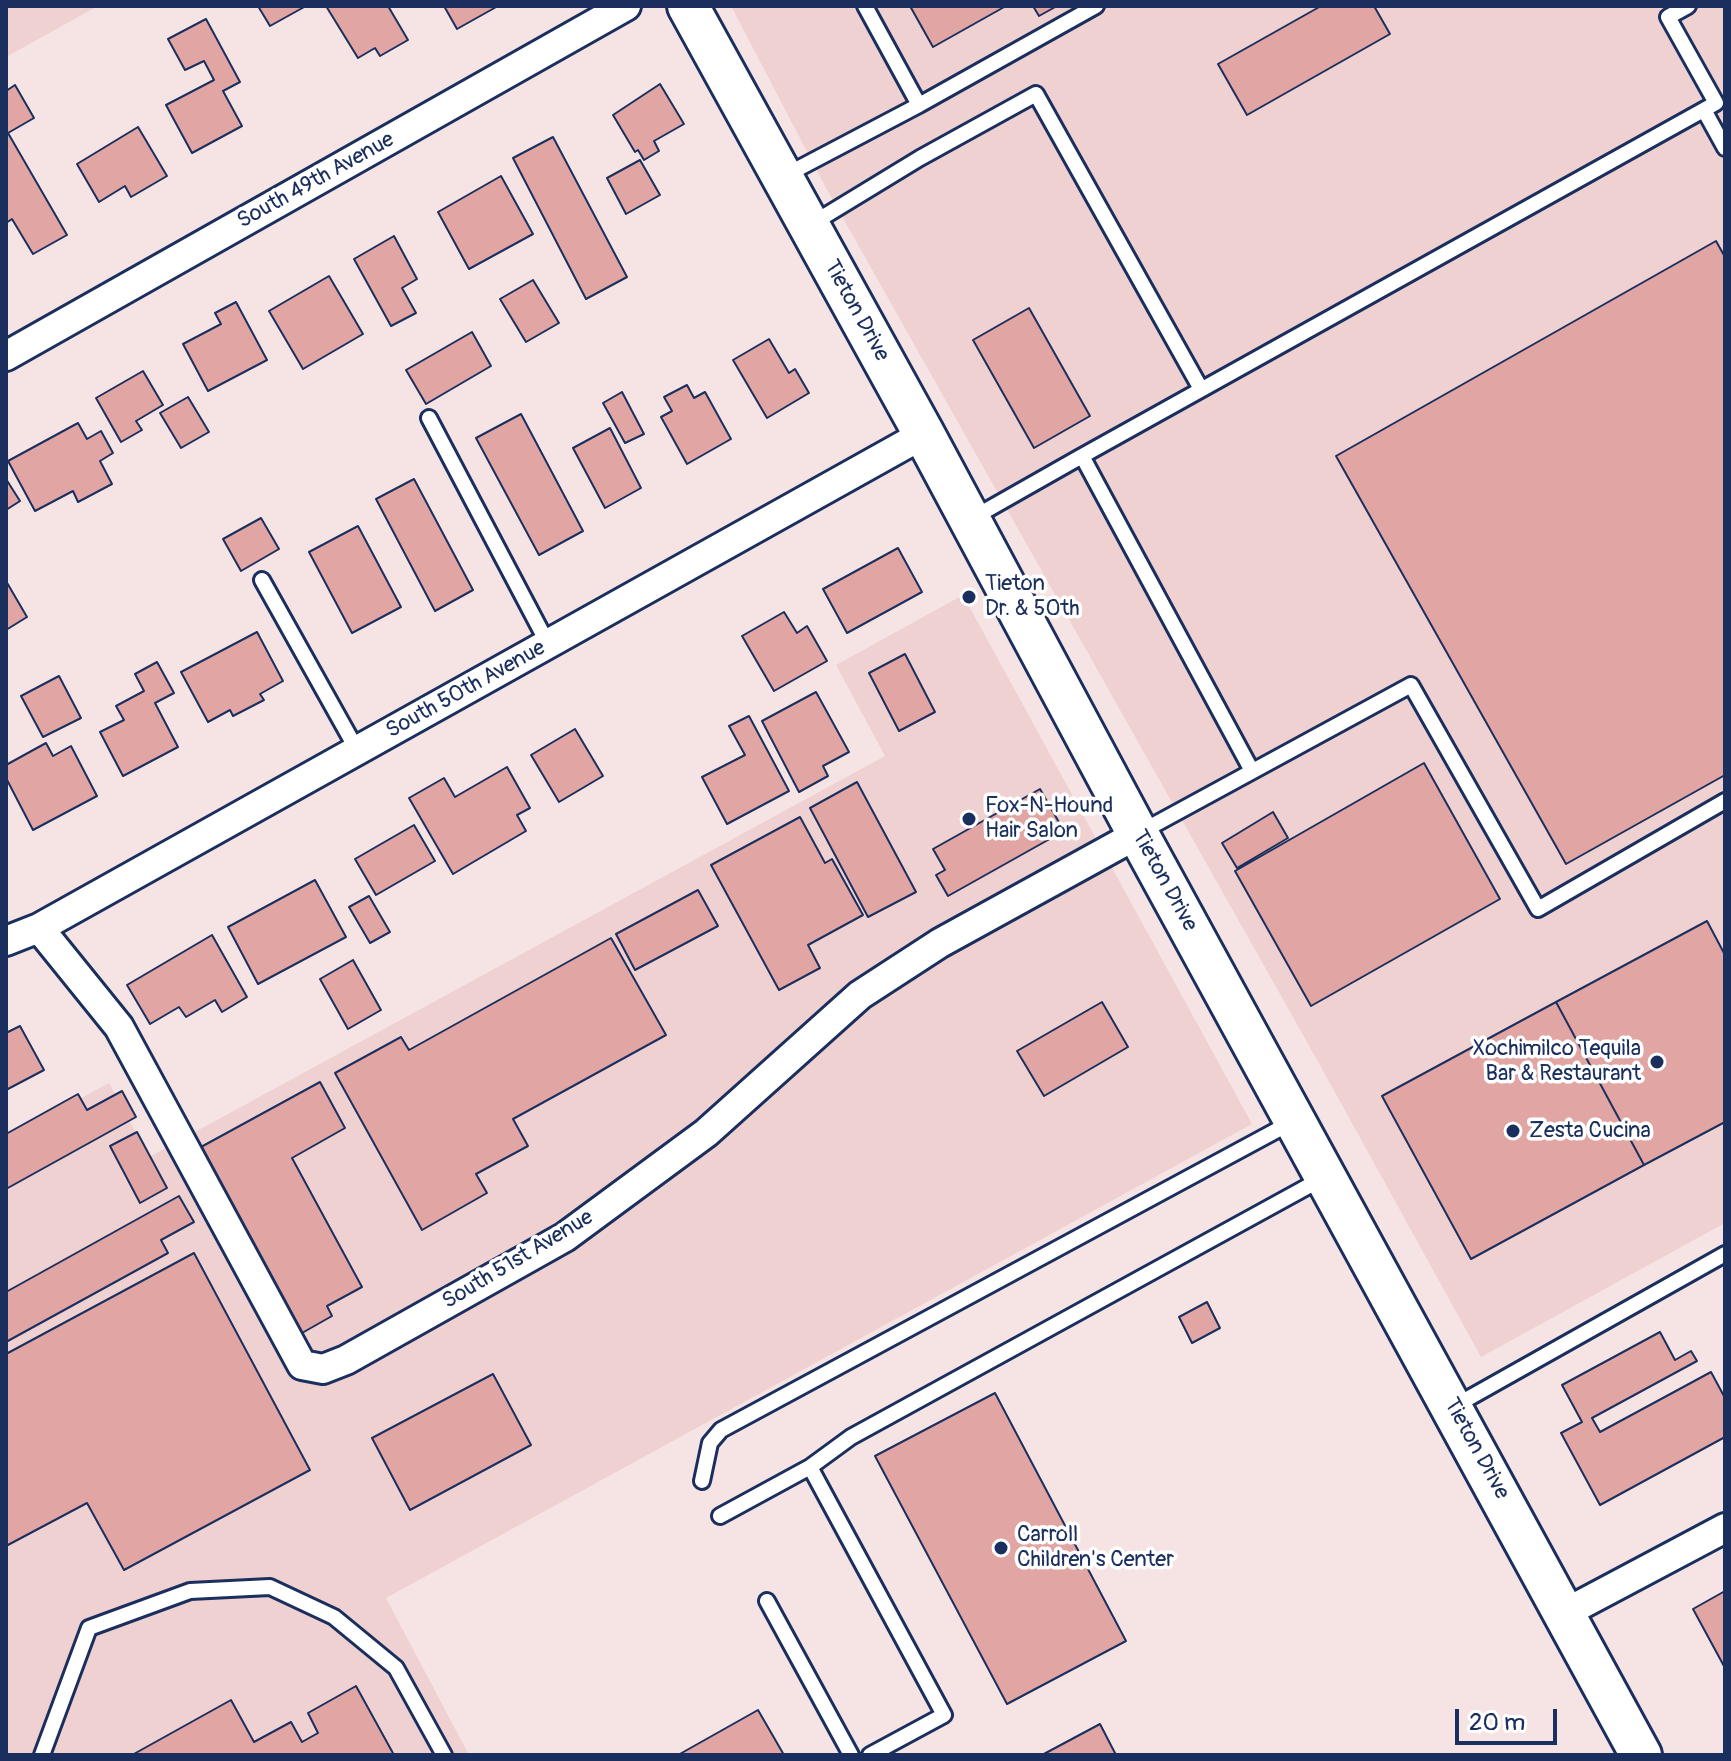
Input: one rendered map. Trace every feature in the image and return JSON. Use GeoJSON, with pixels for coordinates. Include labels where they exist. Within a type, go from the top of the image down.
{"type":"FeatureCollection","features":[{"type":"Feature","properties":{"kind":"main road","name":"Tieton Drive"},"geometry":{"type":"LineString","coordinates":[[688,6],[924,434],[1138,834],[1641,1755]]}},
{"type":"Feature","properties":{"kind":"street","name":"South 49th Avenue"},"geometry":{"type":"LineString","coordinates":[[6,356],[626,6]]}},
{"type":"Feature","properties":{"kind":"street","name":"South 50th Avenue"},"geometry":{"type":"LineString","coordinates":[[6,941],[39,928],[924,434]]}},
{"type":"Feature","properties":{"kind":"street","name":"South 51st Avenue"},"geometry":{"type":"LineString","coordinates":[[39,928],[119,1027],[302,1365],[323,1369],[346,1360],[565,1237],[706,1133],[860,995],[940,943],[1138,834]]}},
{"type":"Feature","properties":{"kind":"street"},"geometry":{"type":"LineString","coordinates":[[1565,1613],[1725,1528]]}},
{"type":"Feature","properties":{"kind":"lane"},"geometry":{"type":"LineString","coordinates":[[865,6],[919,105]]}},
{"type":"Feature","properties":{"kind":"lane"},"geometry":{"type":"LineString","coordinates":[[782,178],[1096,6]]}},
{"type":"Feature","properties":{"kind":"lane"},"geometry":{"type":"LineString","coordinates":[[970,519],[1716,103],[1668,17],[1688,6]]}},
{"type":"Feature","properties":{"kind":"lane"},"geometry":{"type":"LineString","coordinates":[[809,226],[920,158],[1036,94],[1201,389]]}},
{"type":"Feature","properties":{"kind":"lane"},"geometry":{"type":"LineString","coordinates":[[1704,110],[1725,148]]}},
{"type":"Feature","properties":{"kind":"lane"},"geometry":{"type":"LineString","coordinates":[[429,418],[548,644]]}},
{"type":"Feature","properties":{"kind":"lane"},"geometry":{"type":"LineString","coordinates":[[1082,456],[1252,771]]}},
{"type":"Feature","properties":{"kind":"lane"},"geometry":{"type":"LineString","coordinates":[[262,580],[357,750]]}},
{"type":"Feature","properties":{"kind":"lane"},"geometry":{"type":"LineString","coordinates":[[1138,834],[1411,685],[1538,909],[1725,801]]}},
{"type":"Feature","properties":{"kind":"lane"},"geometry":{"type":"LineString","coordinates":[[702,1481],[710,1443],[721,1430],[1296,1120]]}},
{"type":"Feature","properties":{"kind":"lane"},"geometry":{"type":"LineString","coordinates":[[720,1516],[810,1467],[851,1437],[1327,1176]]}},
{"type":"Feature","properties":{"kind":"lane"},"geometry":{"type":"LineString","coordinates":[[1453,1407],[1725,1254]]}},
{"type":"Feature","properties":{"kind":"lane"},"geometry":{"type":"LineString","coordinates":[[810,1467],[944,1715],[870,1755]]}},
{"type":"Feature","properties":{"kind":"lane"},"geometry":{"type":"LineString","coordinates":[[42,1755],[89,1628],[190,1591],[270,1587],[334,1617],[396,1668],[444,1755]]}},
{"type":"Feature","properties":{"kind":"lane"},"geometry":{"type":"LineString","coordinates":[[767,1601],[851,1755]]}},
{"type":"Feature","properties":{"kind":"shaded area"},"geometry":{"type":"Polygon","coordinates":[[[6,6],[98,6],[6,57],[6,6]]]}},
{"type":"Feature","properties":{"kind":"shaded area"},"geometry":{"type":"Polygon","coordinates":[[[731,6],[1725,6],[1725,1223],[1481,1357],[826,188],[731,6]]]}},
{"type":"Feature","properties":{"kind":"shaded area"},"geometry":{"type":"Polygon","coordinates":[[[963,595],[1252,1124],[386,1598],[469,1755],[6,1755],[6,1139],[109,1083],[149,1157],[885,756],[836,665],[963,595]]]}},
{"type":"Feature","properties":{"kind":"building"},"geometry":{"type":"Polygon","coordinates":[[[258,6],[306,6],[270,26],[258,6]]]}},
{"type":"Feature","properties":{"kind":"building"},"geometry":{"type":"Polygon","coordinates":[[[326,6],[388,6],[408,40],[380,56],[375,48],[358,58],[326,6]]]}},
{"type":"Feature","properties":{"kind":"building"},"geometry":{"type":"Polygon","coordinates":[[[444,6],[498,6],[457,29],[444,6]]]}},
{"type":"Feature","properties":{"kind":"building"},"geometry":{"type":"Polygon","coordinates":[[[910,6],[1006,6],[933,47],[910,6]]]}},
{"type":"Feature","properties":{"kind":"building"},"geometry":{"type":"Polygon","coordinates":[[[1033,6],[1057,6],[1039,16],[1033,6]]]}},
{"type":"Feature","properties":{"kind":"building"},"geometry":{"type":"Polygon","coordinates":[[[1321,6],[1374,6],[1390,34],[1247,115],[1218,64],[1321,6]]]}},
{"type":"Feature","properties":{"kind":"building"},"geometry":{"type":"Polygon","coordinates":[[[206,19],[240,82],[223,91],[242,126],[192,153],[166,105],[214,80],[204,61],[185,70],[168,39],[206,19]]]}},
{"type":"Feature","properties":{"kind":"building"},"geometry":{"type":"Polygon","coordinates":[[[660,84],[684,124],[654,141],[659,151],[644,160],[638,150],[635,152],[613,115],[660,84]]]}},
{"type":"Feature","properties":{"kind":"building"},"geometry":{"type":"Polygon","coordinates":[[[15,85],[34,118],[8,133],[67,235],[33,254],[12,219],[6,223],[6,91],[15,85]]]}},
{"type":"Feature","properties":{"kind":"building"},"geometry":{"type":"Polygon","coordinates":[[[138,127],[167,176],[131,197],[125,186],[99,202],[77,164],[138,127]]]}},
{"type":"Feature","properties":{"kind":"building"},"geometry":{"type":"Polygon","coordinates":[[[553,137],[627,277],[586,299],[513,158],[553,137]]]}},
{"type":"Feature","properties":{"kind":"building"},"geometry":{"type":"Polygon","coordinates":[[[640,160],[660,195],[626,214],[607,178],[640,160]]]}},
{"type":"Feature","properties":{"kind":"building"},"geometry":{"type":"Polygon","coordinates":[[[501,176],[533,234],[469,269],[438,212],[501,176]]]}},
{"type":"Feature","properties":{"kind":"building"},"geometry":{"type":"Polygon","coordinates":[[[394,236],[417,279],[402,288],[416,313],[391,326],[354,259],[394,236]]]}},
{"type":"Feature","properties":{"kind":"building"},"geometry":{"type":"Polygon","coordinates":[[[1716,241],[1725,257],[1725,775],[1566,864],[1336,456],[1716,241]]]}},
{"type":"Feature","properties":{"kind":"building"},"geometry":{"type":"Polygon","coordinates":[[[329,276],[363,334],[303,369],[269,311],[329,276]]]}},
{"type":"Feature","properties":{"kind":"building"},"geometry":{"type":"Polygon","coordinates":[[[533,280],[559,323],[526,342],[500,299],[533,280]]]}},
{"type":"Feature","properties":{"kind":"building"},"geometry":{"type":"Polygon","coordinates":[[[236,302],[267,360],[208,391],[183,344],[221,324],[215,313],[236,302]]]}},
{"type":"Feature","properties":{"kind":"building"},"geometry":{"type":"Polygon","coordinates":[[[1029,308],[1090,416],[1034,448],[973,340],[1029,308]]]}},
{"type":"Feature","properties":{"kind":"building"},"geometry":{"type":"Polygon","coordinates":[[[472,332],[491,366],[426,404],[406,370],[472,332]]]}},
{"type":"Feature","properties":{"kind":"building"},"geometry":{"type":"Polygon","coordinates":[[[769,339],[789,373],[795,369],[809,393],[767,418],[733,360],[769,339]]]}},
{"type":"Feature","properties":{"kind":"building"},"geometry":{"type":"Polygon","coordinates":[[[143,371],[163,405],[136,421],[142,430],[121,442],[96,398],[143,371]]]}},
{"type":"Feature","properties":{"kind":"building"},"geometry":{"type":"Polygon","coordinates":[[[687,385],[694,398],[705,392],[731,439],[687,464],[661,417],[672,411],[664,397],[687,385]]]}},
{"type":"Feature","properties":{"kind":"building"},"geometry":{"type":"Polygon","coordinates":[[[622,392],[644,434],[625,443],[603,403],[622,392]]]}},
{"type":"Feature","properties":{"kind":"building"},"geometry":{"type":"Polygon","coordinates":[[[188,397],[209,432],[181,448],[160,413],[188,397]]]}},
{"type":"Feature","properties":{"kind":"building"},"geometry":{"type":"Polygon","coordinates":[[[521,414],[583,531],[539,555],[476,438],[521,414]]]}},
{"type":"Feature","properties":{"kind":"building"},"geometry":{"type":"Polygon","coordinates":[[[78,423],[87,439],[101,431],[113,453],[100,461],[112,484],[78,502],[73,491],[35,511],[8,461],[78,423]]]}},
{"type":"Feature","properties":{"kind":"building"},"geometry":{"type":"Polygon","coordinates":[[[610,428],[641,488],[605,508],[573,448],[610,428]]]}},
{"type":"Feature","properties":{"kind":"building"},"geometry":{"type":"Polygon","coordinates":[[[6,479],[20,501],[6,510],[6,479]]]}},
{"type":"Feature","properties":{"kind":"building"},"geometry":{"type":"Polygon","coordinates":[[[414,479],[473,590],[435,611],[376,499],[414,479]]]}},
{"type":"Feature","properties":{"kind":"building"},"geometry":{"type":"Polygon","coordinates":[[[261,518],[279,549],[241,571],[223,539],[261,518]]]}},
{"type":"Feature","properties":{"kind":"building"},"geometry":{"type":"Polygon","coordinates":[[[358,526],[401,607],[352,633],[309,552],[358,526]]]}},
{"type":"Feature","properties":{"kind":"building"},"geometry":{"type":"Polygon","coordinates":[[[898,548],[922,592],[847,633],[823,589],[898,548]]]}},
{"type":"Feature","properties":{"kind":"building"},"geometry":{"type":"Polygon","coordinates":[[[6,581],[27,617],[6,630],[6,581]]]}},
{"type":"Feature","properties":{"kind":"building"},"geometry":{"type":"Polygon","coordinates":[[[784,612],[797,633],[807,626],[827,661],[774,691],[742,636],[784,612]]]}},
{"type":"Feature","properties":{"kind":"building"},"geometry":{"type":"Polygon","coordinates":[[[257,632],[283,681],[260,694],[264,700],[233,716],[230,710],[208,722],[181,672],[257,632]]]}},
{"type":"Feature","properties":{"kind":"building"},"geometry":{"type":"Polygon","coordinates":[[[905,654],[935,712],[899,731],[869,673],[905,654]]]}},
{"type":"Feature","properties":{"kind":"building"},"geometry":{"type":"Polygon","coordinates":[[[157,662],[174,693],[155,703],[178,747],[123,776],[100,732],[124,720],[116,706],[144,691],[135,674],[157,662]]]}},
{"type":"Feature","properties":{"kind":"building"},"geometry":{"type":"Polygon","coordinates":[[[59,676],[81,718],[43,737],[21,696],[59,676]]]}},
{"type":"Feature","properties":{"kind":"building"},"geometry":{"type":"Polygon","coordinates":[[[816,692],[849,752],[823,766],[828,776],[799,792],[762,721],[816,692]]]}},
{"type":"Feature","properties":{"kind":"building"},"geometry":{"type":"Polygon","coordinates":[[[749,716],[789,791],[727,824],[702,777],[745,755],[729,726],[749,716]]]}},
{"type":"Feature","properties":{"kind":"building"},"geometry":{"type":"Polygon","coordinates":[[[575,729],[603,776],[559,802],[531,755],[575,729]]]}},
{"type":"Feature","properties":{"kind":"building"},"geometry":{"type":"Polygon","coordinates":[[[46,743],[53,756],[71,746],[97,796],[33,830],[6,778],[6,765],[46,743]]]}},
{"type":"Feature","properties":{"kind":"building"},"geometry":{"type":"Polygon","coordinates":[[[1424,763],[1500,899],[1311,1006],[1235,871],[1424,763]]]}},
{"type":"Feature","properties":{"kind":"building"},"geometry":{"type":"Polygon","coordinates":[[[507,767],[530,808],[517,815],[526,831],[453,874],[409,798],[444,778],[455,797],[507,767]]]}},
{"type":"Feature","properties":{"kind":"building"},"geometry":{"type":"Polygon","coordinates":[[[857,782],[916,892],[868,917],[810,808],[857,782]]]}},
{"type":"Feature","properties":{"kind":"building"},"geometry":{"type":"Polygon","coordinates":[[[1040,789],[1064,831],[948,896],[936,875],[945,870],[933,849],[1040,789]]]}},
{"type":"Feature","properties":{"kind":"building"},"geometry":{"type":"Polygon","coordinates":[[[1273,812],[1288,838],[1237,868],[1222,843],[1273,812]]]}},
{"type":"Feature","properties":{"kind":"building"},"geometry":{"type":"Polygon","coordinates":[[[800,817],[825,863],[832,859],[863,915],[808,945],[820,968],[779,990],[711,865],[800,817]]]}},
{"type":"Feature","properties":{"kind":"building"},"geometry":{"type":"Polygon","coordinates":[[[414,825],[435,861],[376,895],[355,859],[414,825]]]}},
{"type":"Feature","properties":{"kind":"building"},"geometry":{"type":"Polygon","coordinates":[[[315,880],[346,937],[258,984],[228,927],[315,880]]]}},
{"type":"Feature","properties":{"kind":"building"},"geometry":{"type":"Polygon","coordinates":[[[698,890],[718,926],[635,970],[616,934],[698,890]]]}},
{"type":"Feature","properties":{"kind":"building"},"geometry":{"type":"Polygon","coordinates":[[[369,896],[390,932],[370,943],[349,907],[369,896]]]}},
{"type":"Feature","properties":{"kind":"building","name":"Xochimilco Tequila Bar & Restaurant"},"geometry":{"type":"Polygon","coordinates":[[[1707,921],[1725,955],[1725,1122],[1644,1165],[1556,1002],[1707,921]]]}},
{"type":"Feature","properties":{"kind":"building"},"geometry":{"type":"Polygon","coordinates":[[[212,935],[247,997],[222,1012],[215,1000],[186,1017],[179,1007],[150,1024],[127,985],[212,935]]]}},
{"type":"Feature","properties":{"kind":"building"},"geometry":{"type":"Polygon","coordinates":[[[611,938],[666,1035],[513,1119],[528,1146],[476,1174],[487,1193],[422,1230],[335,1073],[401,1037],[409,1050],[611,938]]]}},
{"type":"Feature","properties":{"kind":"building"},"geometry":{"type":"Polygon","coordinates":[[[353,960],[381,1010],[348,1029],[320,979],[353,960]]]}},
{"type":"Feature","properties":{"kind":"building"},"geometry":{"type":"Polygon","coordinates":[[[1102,1002],[1128,1047],[1044,1096],[1017,1051],[1102,1002]]]}},
{"type":"Feature","properties":{"kind":"building","name":"Zesta Cucina"},"geometry":{"type":"Polygon","coordinates":[[[1556,1002],[1644,1165],[1471,1259],[1382,1096],[1556,1002]]]}},
{"type":"Feature","properties":{"kind":"building"},"geometry":{"type":"Polygon","coordinates":[[[20,1026],[44,1070],[6,1090],[6,1033],[20,1026]]]}},
{"type":"Feature","properties":{"kind":"building"},"geometry":{"type":"Polygon","coordinates":[[[320,1082],[345,1128],[292,1158],[362,1287],[327,1306],[332,1316],[302,1333],[201,1147],[320,1082]]]}},
{"type":"Feature","properties":{"kind":"building"},"geometry":{"type":"Polygon","coordinates":[[[122,1091],[136,1117],[6,1189],[6,1134],[78,1094],[87,1110],[122,1091]]]}},
{"type":"Feature","properties":{"kind":"building"},"geometry":{"type":"Polygon","coordinates":[[[137,1132],[167,1188],[140,1203],[110,1146],[137,1132]]]}},
{"type":"Feature","properties":{"kind":"building"},"geometry":{"type":"Polygon","coordinates":[[[179,1196],[194,1222],[161,1240],[168,1253],[6,1342],[6,1292],[179,1196]]]}},
{"type":"Feature","properties":{"kind":"building"},"geometry":{"type":"Polygon","coordinates":[[[194,1253],[310,1470],[124,1570],[87,1503],[6,1546],[6,1354],[194,1253]]]}},
{"type":"Feature","properties":{"kind":"building"},"geometry":{"type":"Polygon","coordinates":[[[1207,1302],[1220,1328],[1192,1343],[1179,1317],[1207,1302]]]}},
{"type":"Feature","properties":{"kind":"building"},"geometry":{"type":"Polygon","coordinates":[[[1660,1332],[1675,1360],[1691,1351],[1697,1361],[1592,1418],[1600,1432],[1711,1372],[1725,1398],[1725,1437],[1600,1505],[1561,1433],[1582,1422],[1562,1385],[1660,1332]]]}},
{"type":"Feature","properties":{"kind":"building"},"geometry":{"type":"Polygon","coordinates":[[[493,1374],[531,1445],[410,1510],[372,1438],[493,1374]]]}},
{"type":"Feature","properties":{"kind":"building","name":"Carroll Children's Center"},"geometry":{"type":"Polygon","coordinates":[[[995,1393],[1126,1641],[1007,1704],[875,1456],[995,1393]]]}},
{"type":"Feature","properties":{"kind":"building"},"geometry":{"type":"Polygon","coordinates":[[[1725,1591],[1725,1668],[1693,1609],[1725,1591]]]}},
{"type":"Feature","properties":{"kind":"building"},"geometry":{"type":"Polygon","coordinates":[[[356,1686],[394,1755],[132,1755],[231,1700],[254,1742],[291,1722],[302,1742],[318,1733],[308,1713],[356,1686]]]}},
{"type":"Feature","properties":{"kind":"building"},"geometry":{"type":"Polygon","coordinates":[[[758,1710],[784,1755],[678,1755],[758,1710]]]}},
{"type":"Feature","properties":{"kind":"building"},"geometry":{"type":"Polygon","coordinates":[[[1100,1724],[1116,1755],[1042,1755],[1100,1724]]]}},
{"type":"Feature","properties":{"kind":"place","name":"Tieton Dr. & 50th"},"geometry":{"type":"Point","coordinates":[969,597]}},
{"type":"Feature","properties":{"kind":"place","name":"Fox-N-Hound Hair Salon"},"geometry":{"type":"Point","coordinates":[969,819]}},
{"type":"Feature","properties":{"kind":"place","name":"Xochimilco Tequila Bar & Restaurant"},"geometry":{"type":"Point","coordinates":[1657,1062]}},
{"type":"Feature","properties":{"kind":"place","name":"Zesta Cucina"},"geometry":{"type":"Point","coordinates":[1513,1131]}},
{"type":"Feature","properties":{"kind":"place","name":"Carroll Children's Center"},"geometry":{"type":"Point","coordinates":[1001,1548]}}]}
